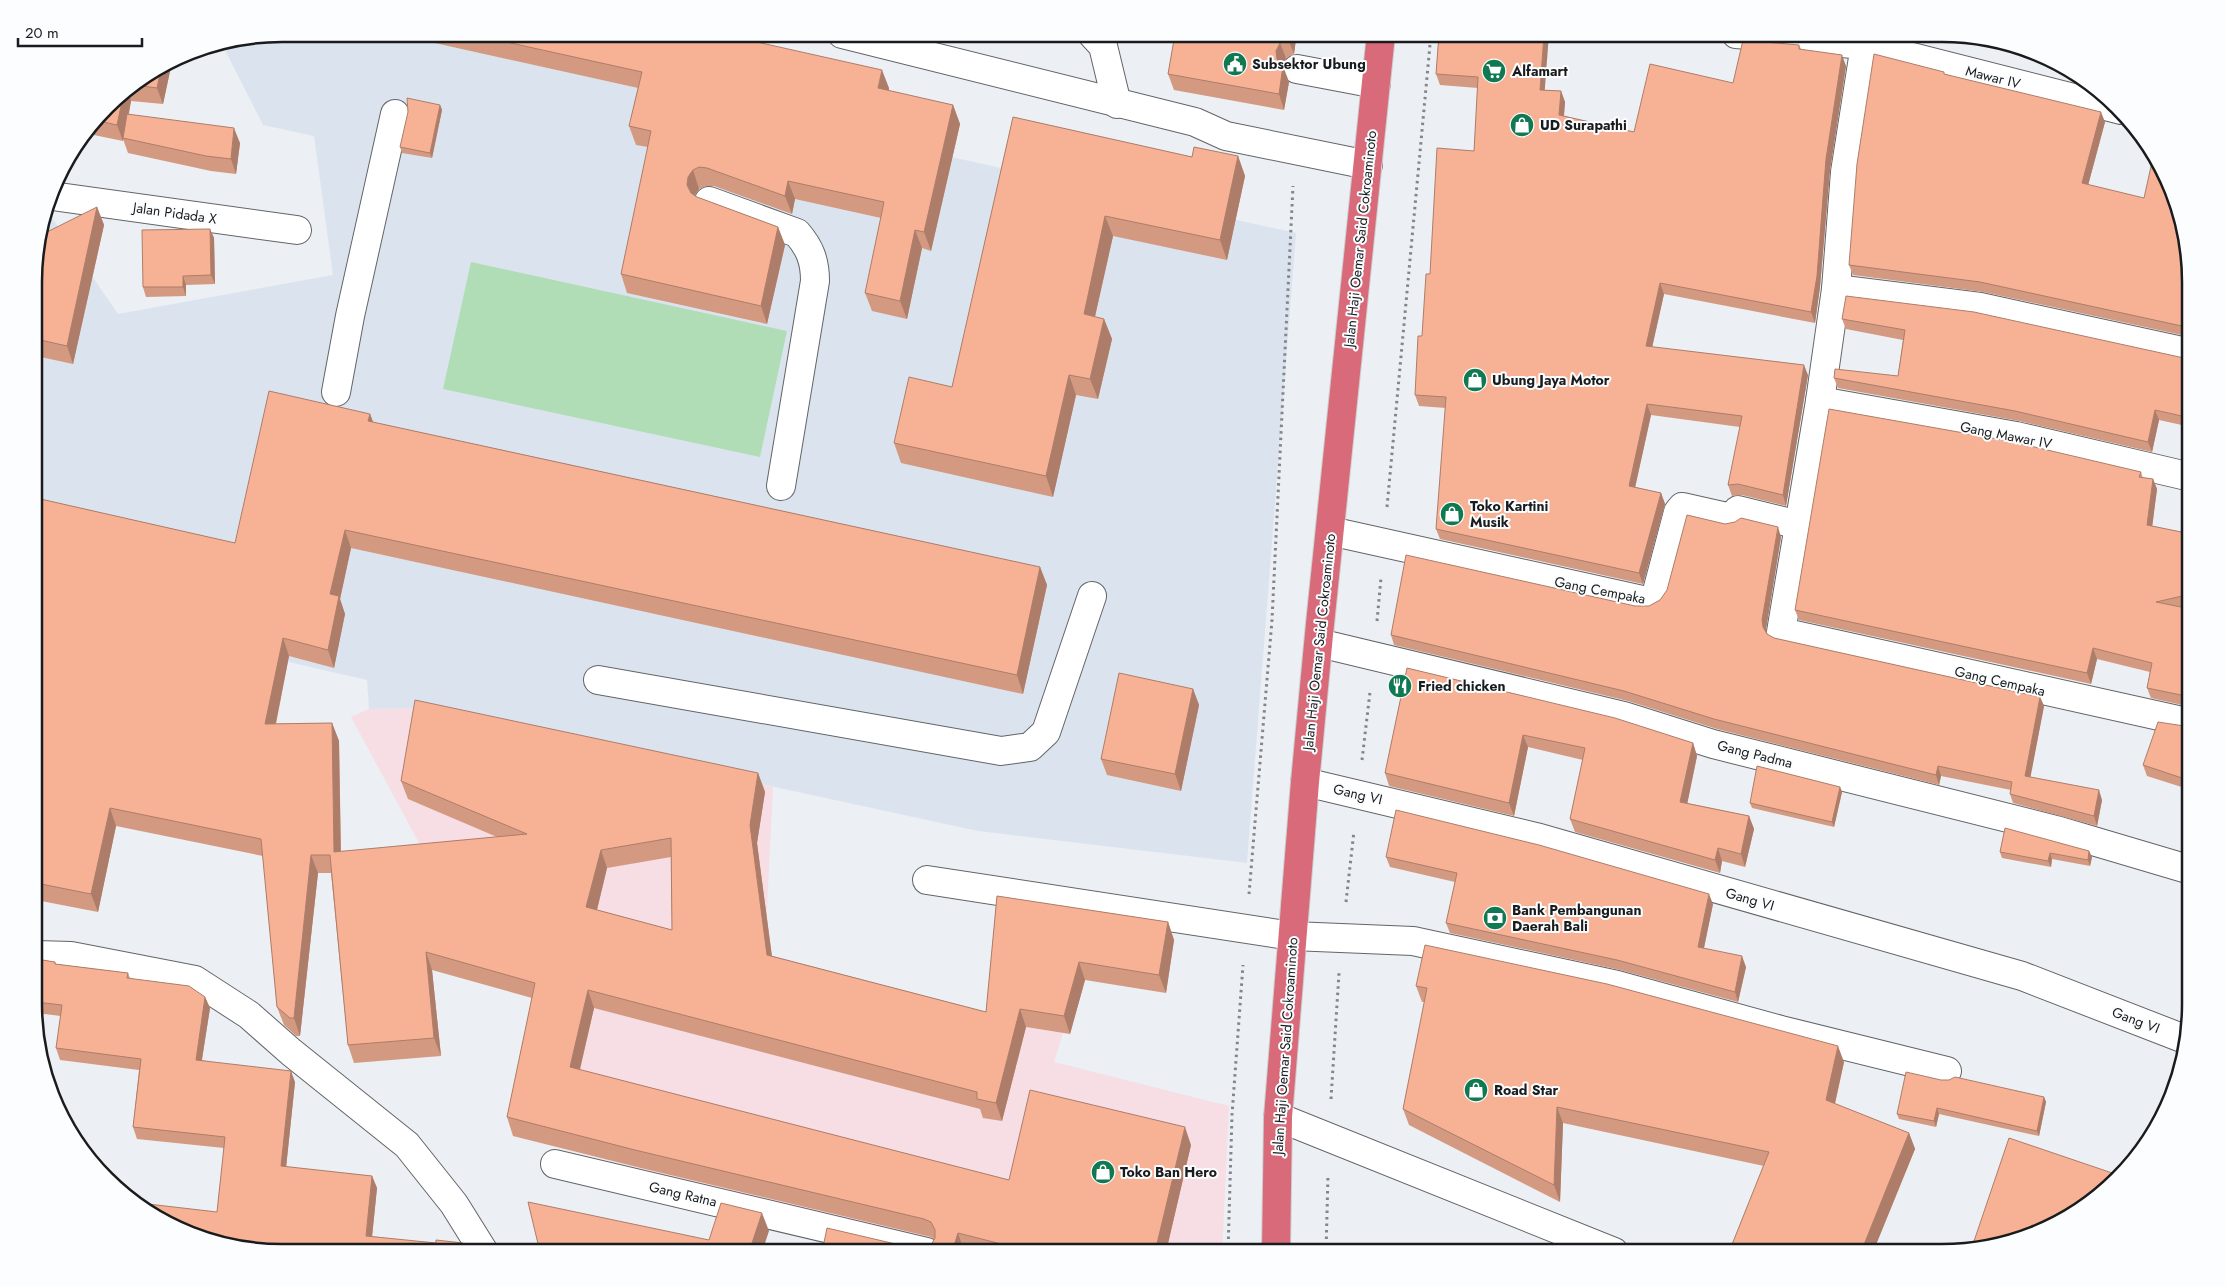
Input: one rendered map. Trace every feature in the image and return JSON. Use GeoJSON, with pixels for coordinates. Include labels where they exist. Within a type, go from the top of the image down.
{"type":"FeatureCollection","features":[{"type":"Feature","properties":{"kind":"highway","name":"Jalan Haji Oemar Said Cokroaminoto"},"geometry":{"type":"LineString","coordinates":[[1276,1244],[1278,1117],[1305,782],[1380,42]]}},
{"type":"Feature","properties":{"kind":"street"},"geometry":{"type":"LineString","coordinates":[[873,42],[1195,122],[1226,136],[1368,165]]}},
{"type":"Feature","properties":{"kind":"street"},"geometry":{"type":"LineString","coordinates":[[1099,42],[1103,46],[1117,104]]}},
{"type":"Feature","properties":{"kind":"street","name":"Mawar IV"},"geometry":{"type":"LineString","coordinates":[[1830,42],[1865,45],[2105,106]]}},
{"type":"Feature","properties":{"kind":"street"},"geometry":{"type":"LineString","coordinates":[[1799,525],[1820,401],[1836,289],[1845,172],[1865,45]]}},
{"type":"Feature","properties":{"kind":"street"},"geometry":{"type":"LineString","coordinates":[[1297,68],[1376,84]]}},
{"type":"Feature","properties":{"kind":"street"},"geometry":{"type":"LineString","coordinates":[[336,392],[359,272],[395,114]]}},
{"type":"Feature","properties":{"kind":"street","name":"Jalan Pidada X"},"geometry":{"type":"LineString","coordinates":[[58,197],[297,230]]}},
{"type":"Feature","properties":{"kind":"street"},"geometry":{"type":"LineString","coordinates":[[709,200],[797,233],[807,244],[815,265],[816,280],[781,486]]}},
{"type":"Feature","properties":{"kind":"street"},"geometry":{"type":"LineString","coordinates":[[1836,289],[1980,307],[2182,350]]}},
{"type":"Feature","properties":{"kind":"street","name":"Gang Mawar IV"},"geometry":{"type":"LineString","coordinates":[[1820,401],[2016,436],[2182,475]]}},
{"type":"Feature","properties":{"kind":"street","name":"Gang Cempaka"},"geometry":{"type":"LineString","coordinates":[[1330,531],[1642,600],[1652,600],[1656,596],[1678,512],[1682,507],[1730,518],[1734,517],[1738,510],[1799,525],[1781,632],[2182,721]]}},
{"type":"Feature","properties":{"kind":"street"},"geometry":{"type":"LineString","coordinates":[[598,680],[1001,751],[1030,747],[1046,732],[1092,596]]}},
{"type":"Feature","properties":{"kind":"street","name":"Gang Padma"},"geometry":{"type":"LineString","coordinates":[[1319,642],[1624,716],[1713,744],[2056,830],[2182,867]]}},
{"type":"Feature","properties":{"kind":"street","name":"Gang VI"},"geometry":{"type":"LineString","coordinates":[[1305,782],[1536,838],[2022,976],[2180,1037]]}},
{"type":"Feature","properties":{"kind":"street"},"geometry":{"type":"LineString","coordinates":[[926,880],[1292,936],[1413,941],[1617,985],[1781,1030],[1947,1071]]}},
{"type":"Feature","properties":{"kind":"street"},"geometry":{"type":"LineString","coordinates":[[42,955],[71,956],[195,980],[248,1015],[407,1145],[454,1204],[479,1244]]}},
{"type":"Feature","properties":{"kind":"street"},"geometry":{"type":"LineString","coordinates":[[1278,1117],[1594,1244]]}},
{"type":"Feature","properties":{"kind":"street","name":"Gang Ratna"},"geometry":{"type":"LineString","coordinates":[[555,1164],[893,1244]]}},
{"type":"Feature","properties":{"kind":"path"},"geometry":{"type":"LineString","coordinates":[[1326,1244],[1329,1137],[1342,938],[1375,656],[1430,42]]}},
{"type":"Feature","properties":{"kind":"path"},"geometry":{"type":"LineString","coordinates":[[1228,1244],[1232,1115],[1272,620],[1291,213],[1297,150]]}},
{"type":"Feature","properties":{"kind":"shaded area"},"geometry":{"type":"Polygon","coordinates":[[[283,42],[430,42],[1296,233],[1247,863],[978,831],[410,708],[369,709],[367,680],[42,605],[42,283],[47,236],[52,218],[118,314],[333,275],[314,136],[263,125],[225,50],[283,42]]]}},
{"type":"Feature","properties":{"kind":"shaded area"},"geometry":{"type":"Polygon","coordinates":[[[410,708],[773,787],[764,969],[993,1022],[1063,1033],[1054,1062],[1229,1106],[1222,1244],[937,1244],[513,1136],[542,1001],[465,979],[418,841],[351,717],[369,709],[410,708]]]}},
{"type":"Feature","properties":{"kind":"green space"},"geometry":{"type":"Polygon","coordinates":[[[471,262],[787,331],[760,457],[443,389],[471,262]]]}},
{"type":"Feature","properties":{"kind":"building"},"geometry":{"type":"Polygon","coordinates":[[[506,42],[757,42],[882,70],[878,88],[953,105],[924,232],[915,230],[900,301],[865,293],[884,202],[788,181],[785,196],[707,168],[699,167],[693,170],[688,177],[687,185],[691,193],[697,197],[778,227],[761,306],[621,274],[651,131],[629,126],[642,72],[506,42]]]}},
{"type":"Feature","properties":{"kind":"building"},"geometry":{"type":"Polygon","coordinates":[[[1174,42],[1282,42],[1276,51],[1277,59],[1283,66],[1279,94],[1168,74],[1174,42]]]}},
{"type":"Feature","properties":{"kind":"building"},"geometry":{"type":"Polygon","coordinates":[[[1438,42],[1543,42],[1540,90],[1561,91],[1559,115],[1634,132],[1650,64],[1733,83],[1743,42],[1799,45],[1799,49],[1842,55],[1826,159],[1817,276],[1811,312],[1660,283],[1646,346],[1804,365],[1783,495],[1738,484],[1728,485],[1742,416],[1647,404],[1629,486],[1661,493],[1639,573],[1436,529],[1446,397],[1415,395],[1418,336],[1422,336],[1426,274],[1430,274],[1437,148],[1474,151],[1478,77],[1436,74],[1438,42]]]}},
{"type":"Feature","properties":{"kind":"building"},"geometry":{"type":"Polygon","coordinates":[[[1874,54],[1944,72],[1944,74],[2101,112],[2082,183],[2144,198],[2151,165],[2170,205],[2178,236],[2182,267],[2182,326],[1980,282],[1849,265],[1857,164],[1874,54]]]}},
{"type":"Feature","properties":{"kind":"building"},"geometry":{"type":"Polygon","coordinates":[[[159,77],[157,88],[144,86],[159,77]]]}},
{"type":"Feature","properties":{"kind":"building"},"geometry":{"type":"Polygon","coordinates":[[[407,98],[440,105],[430,153],[400,147],[408,112],[407,98]]]}},
{"type":"Feature","properties":{"kind":"building"},"geometry":{"type":"Polygon","coordinates":[[[121,105],[117,125],[104,122],[121,105]]]}},
{"type":"Feature","properties":{"kind":"building"},"geometry":{"type":"Polygon","coordinates":[[[127,114],[234,128],[231,159],[206,156],[123,138],[127,114]]]}},
{"type":"Feature","properties":{"kind":"building"},"geometry":{"type":"Polygon","coordinates":[[[1013,117],[1192,157],[1194,147],[1238,156],[1220,240],[1105,216],[1084,314],[1104,319],[1090,379],[1069,375],[1046,476],[894,443],[909,377],[952,387],[1013,117]]]}},
{"type":"Feature","properties":{"kind":"building"},"geometry":{"type":"Polygon","coordinates":[[[97,207],[67,346],[42,340],[42,283],[48,231],[97,207]]]}},
{"type":"Feature","properties":{"kind":"building"},"geometry":{"type":"Polygon","coordinates":[[[210,229],[211,275],[183,276],[183,287],[143,287],[142,230],[210,229]]]}},
{"type":"Feature","properties":{"kind":"building"},"geometry":{"type":"Polygon","coordinates":[[[1846,296],[1974,312],[2182,358],[2182,416],[2155,410],[2148,442],[2015,411],[1834,378],[1835,369],[1898,376],[1905,330],[1842,319],[1846,296]]]}},
{"type":"Feature","properties":{"kind":"building"},"geometry":{"type":"Polygon","coordinates":[[[269,391],[370,414],[368,421],[1040,567],[1017,675],[345,530],[330,594],[339,596],[328,650],[283,638],[265,724],[332,723],[334,852],[527,834],[401,781],[415,700],[758,773],[750,825],[767,955],[986,1012],[997,896],[1168,922],[1159,975],[1079,962],[1064,1016],[1020,1009],[996,1103],[977,1099],[977,1092],[588,990],[570,1067],[1009,1180],[1030,1090],[1185,1127],[1157,1244],[1001,1244],[958,1233],[955,1244],[932,1244],[935,1238],[935,1230],[931,1222],[924,1219],[635,1150],[507,1117],[535,983],[426,952],[434,1038],[348,1045],[330,855],[311,855],[294,1018],[290,1018],[277,1007],[261,839],[110,808],[91,894],[42,884],[42,499],[235,543],[269,391]],[[671,838],[601,850],[586,907],[672,930],[671,838]]]}},
{"type":"Feature","properties":{"kind":"building"},"geometry":{"type":"Polygon","coordinates":[[[1829,409],[2009,441],[2141,472],[2139,477],[2153,479],[2147,525],[2182,532],[2182,596],[2156,602],[2182,607],[2182,695],[2147,688],[2152,663],[2093,648],[2087,673],[1795,610],[1829,409]]]}},
{"type":"Feature","properties":{"kind":"building"},"geometry":{"type":"Polygon","coordinates":[[[1687,515],[1725,524],[1735,522],[1741,518],[1778,527],[1762,620],[1767,634],[1774,638],[2040,697],[2025,776],[2099,790],[2094,816],[2010,794],[2012,782],[1938,766],[1936,775],[1714,719],[1624,691],[1391,635],[1406,555],[1635,606],[1649,606],[1660,600],[1667,590],[1687,515]]]}},
{"type":"Feature","properties":{"kind":"building"},"geometry":{"type":"Polygon","coordinates":[[[1407,668],[1615,718],[1693,743],[1680,802],[1749,816],[1741,854],[1718,848],[1715,860],[1570,819],[1585,748],[1523,735],[1509,803],[1385,773],[1407,668]]]}},
{"type":"Feature","properties":{"kind":"building"},"geometry":{"type":"Polygon","coordinates":[[[1119,673],[1193,689],[1175,774],[1101,759],[1119,673]]]}},
{"type":"Feature","properties":{"kind":"building"},"geometry":{"type":"Polygon","coordinates":[[[2158,722],[2182,726],[2182,778],[2143,765],[2158,722]]]}},
{"type":"Feature","properties":{"kind":"building"},"geometry":{"type":"Polygon","coordinates":[[[1757,766],[1840,787],[1832,822],[1750,803],[1757,766]]]}},
{"type":"Feature","properties":{"kind":"building"},"geometry":{"type":"Polygon","coordinates":[[[1396,810],[1539,845],[1709,894],[1698,947],[1742,956],[1735,992],[1617,960],[1446,923],[1457,873],[1386,857],[1396,810]]]}},
{"type":"Feature","properties":{"kind":"building"},"geometry":{"type":"Polygon","coordinates":[[[2005,828],[2089,851],[2088,860],[2050,853],[2048,861],[2000,852],[2005,828]]]}},
{"type":"Feature","properties":{"kind":"building"},"geometry":{"type":"Polygon","coordinates":[[[1425,945],[1607,984],[1838,1046],[1826,1100],[1909,1133],[1864,1244],[1732,1244],[1769,1152],[1557,1107],[1554,1185],[1403,1109],[1427,988],[1416,986],[1425,945]]]}},
{"type":"Feature","properties":{"kind":"building"},"geometry":{"type":"Polygon","coordinates":[[[42,960],[55,962],[55,964],[128,973],[127,978],[189,986],[205,997],[196,1060],[291,1071],[281,1166],[372,1176],[366,1236],[436,1243],[436,1240],[464,1244],[267,1243],[236,1239],[205,1231],[176,1219],[151,1204],[217,1212],[225,1137],[133,1127],[141,1059],[56,1048],[62,1005],[42,1003],[42,960]]]}},
{"type":"Feature","properties":{"kind":"building"},"geometry":{"type":"Polygon","coordinates":[[[1906,1072],[1941,1080],[1949,1080],[1955,1077],[2044,1097],[2037,1131],[1937,1108],[1934,1121],[1897,1114],[1906,1072]]]}},
{"type":"Feature","properties":{"kind":"building"},"geometry":{"type":"Polygon","coordinates":[[[2009,1138],[2112,1173],[2089,1194],[2049,1219],[2020,1231],[1974,1241],[2009,1138]]]}},
{"type":"Feature","properties":{"kind":"building"},"geometry":{"type":"Polygon","coordinates":[[[528,1202],[709,1240],[721,1203],[762,1213],[752,1244],[538,1244],[528,1202]]]}},
{"type":"Feature","properties":{"kind":"building"},"geometry":{"type":"Polygon","coordinates":[[[827,1228],[896,1244],[824,1244],[827,1228]]]}},
{"type":"Feature","properties":{"kind":"place","name":"Subsektor Ubung"},"geometry":{"type":"Point","coordinates":[1235,64]}},
{"type":"Feature","properties":{"kind":"place","name":"Alfamart"},"geometry":{"type":"Point","coordinates":[1494,71]}},
{"type":"Feature","properties":{"kind":"place","name":"UD Surapathi"},"geometry":{"type":"Point","coordinates":[1522,125]}},
{"type":"Feature","properties":{"kind":"place","name":"Ubung Jaya Motor"},"geometry":{"type":"Point","coordinates":[1475,380]}},
{"type":"Feature","properties":{"kind":"place","name":"Toko Kartini Musik"},"geometry":{"type":"Point","coordinates":[1452,514]}},
{"type":"Feature","properties":{"kind":"place","name":"Fried chicken"},"geometry":{"type":"Point","coordinates":[1400,686]}},
{"type":"Feature","properties":{"kind":"place","name":"Bank Pembangunan Daerah Bali"},"geometry":{"type":"Point","coordinates":[1495,918]}},
{"type":"Feature","properties":{"kind":"place","name":"Road Star"},"geometry":{"type":"Point","coordinates":[1476,1090]}},
{"type":"Feature","properties":{"kind":"place","name":"Toko Ban Hero"},"geometry":{"type":"Point","coordinates":[1103,1172]}}]}
